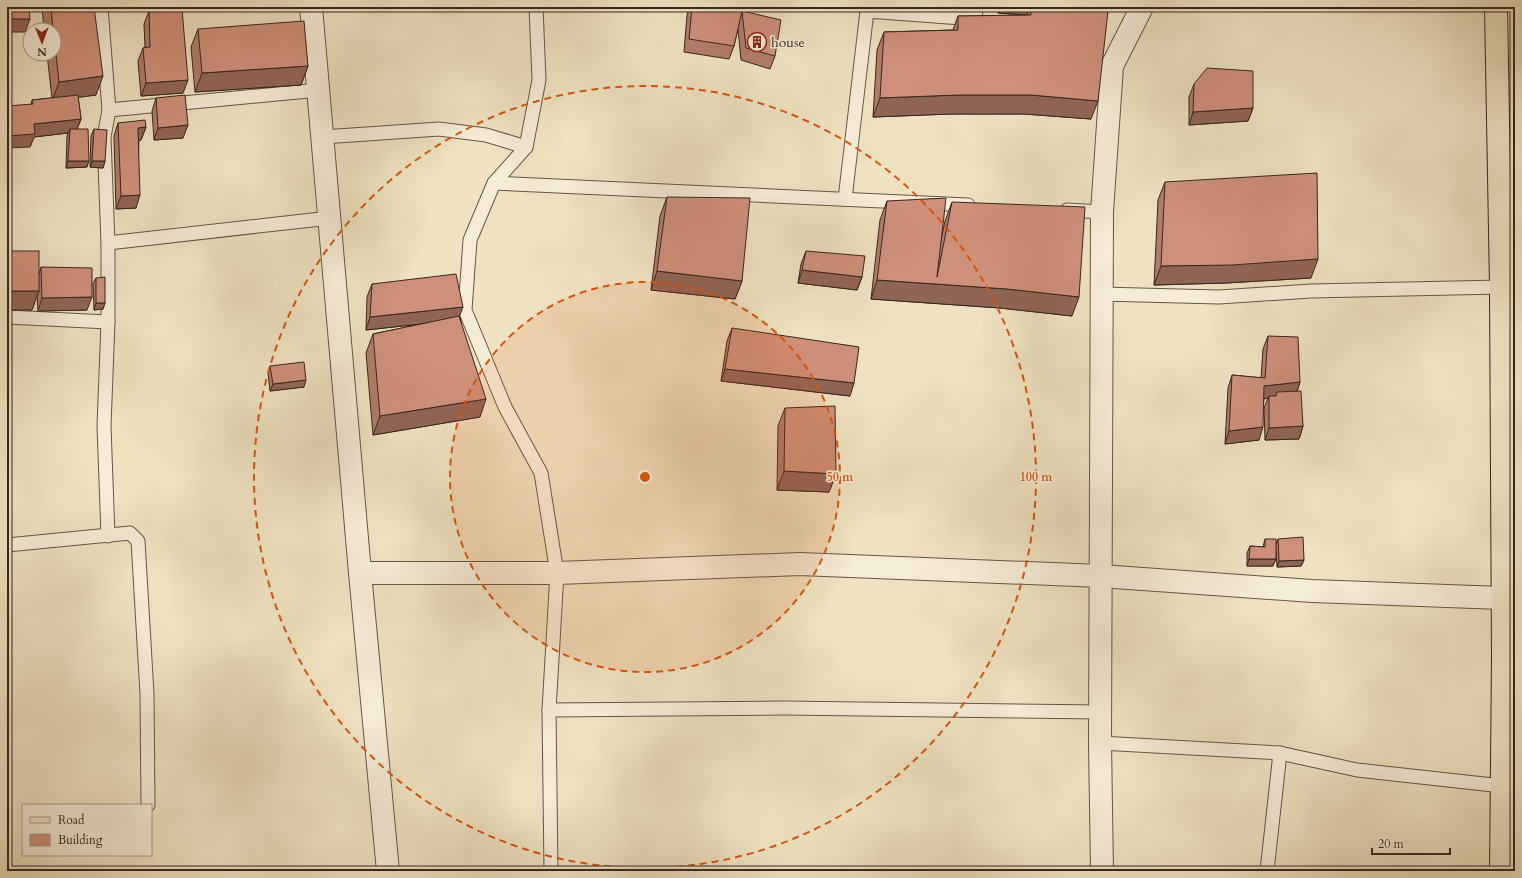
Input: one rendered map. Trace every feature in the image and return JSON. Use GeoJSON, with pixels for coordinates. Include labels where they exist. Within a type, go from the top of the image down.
{"type":"FeatureCollection","features":[{"type":"Feature","properties":{"kind":"main road"},"geometry":{"type":"LineString","coordinates":[[1496,7],[1501,287],[1502,871]]}},
{"type":"Feature","properties":{"kind":"street"},"geometry":{"type":"LineString","coordinates":[[311,7],[360,573],[388,871]]}},
{"type":"Feature","properties":{"kind":"street"},"geometry":{"type":"LineString","coordinates":[[1102,871],[1100,743],[1102,212],[1112,66],[1142,7]]}},
{"type":"Feature","properties":{"kind":"street"},"geometry":{"type":"LineString","coordinates":[[360,573],[557,573],[800,564],[1101,576],[1312,591],[1502,598]]}},
{"type":"Feature","properties":{"kind":"lane"},"geometry":{"type":"LineString","coordinates":[[101,7],[109,110],[104,136],[108,244],[108,322],[104,426],[108,536]]}},
{"type":"Feature","properties":{"kind":"lane"},"geometry":{"type":"LineString","coordinates":[[536,7],[539,80],[526,147],[494,183],[470,240],[465,310],[505,407],[541,473],[557,573],[549,710],[551,871]]}},
{"type":"Feature","properties":{"kind":"lane"},"geometry":{"type":"LineString","coordinates":[[845,199],[867,11],[975,19],[976,7]]}},
{"type":"Feature","properties":{"kind":"lane"},"geometry":{"type":"LineString","coordinates":[[109,110],[319,90]]}},
{"type":"Feature","properties":{"kind":"lane"},"geometry":{"type":"LineString","coordinates":[[323,137],[439,129],[486,135],[526,147]]}},
{"type":"Feature","properties":{"kind":"lane"},"geometry":{"type":"LineString","coordinates":[[494,183],[977,205]]}},
{"type":"Feature","properties":{"kind":"lane"},"geometry":{"type":"LineString","coordinates":[[1055,209],[1102,212]]}},
{"type":"Feature","properties":{"kind":"lane"},"geometry":{"type":"LineString","coordinates":[[108,244],[330,218]]}},
{"type":"Feature","properties":{"kind":"lane"},"geometry":{"type":"LineString","coordinates":[[1102,294],[1219,297],[1311,291],[1501,287]]}},
{"type":"Feature","properties":{"kind":"lane"},"geometry":{"type":"LineString","coordinates":[[7,317],[108,322]]}},
{"type":"Feature","properties":{"kind":"lane"},"geometry":{"type":"LineString","coordinates":[[7,545],[130,533],[138,541],[147,694],[148,804]]}},
{"type":"Feature","properties":{"kind":"lane"},"geometry":{"type":"LineString","coordinates":[[549,710],[784,708],[1101,712]]}},
{"type":"Feature","properties":{"kind":"lane"},"geometry":{"type":"LineString","coordinates":[[1100,743],[1280,753],[1357,770],[1502,786]]}},
{"type":"Feature","properties":{"kind":"lane"},"geometry":{"type":"LineString","coordinates":[[1268,871],[1280,753]]}},
{"type":"Feature","properties":{"kind":"building"},"geometry":{"type":"Polygon","coordinates":[[[7,7],[29,7],[30,19],[7,19],[7,7]]]}},
{"type":"Feature","properties":{"kind":"building"},"geometry":{"type":"Polygon","coordinates":[[[51,7],[94,7],[103,76],[59,82],[57,62],[62,62],[62,22],[52,22],[51,7]]]}},
{"type":"Feature","properties":{"kind":"building"},"geometry":{"type":"Polygon","coordinates":[[[692,7],[717,7],[742,11],[734,46],[689,39],[692,7]]]}},
{"type":"Feature","properties":{"kind":"building"},"geometry":{"type":"Polygon","coordinates":[[[1031,7],[1064,7],[1108,11],[1098,101],[1031,95],[958,95],[880,98],[884,32],[958,30],[958,16],[1031,15],[1031,7]]]}},
{"type":"Feature","properties":{"kind":"building"},"geometry":{"type":"Polygon","coordinates":[[[182,9],[188,80],[146,83],[143,48],[150,47],[149,11],[182,9]]]}},
{"type":"Feature","properties":{"kind":"building"},"geometry":{"type":"Polygon","coordinates":[[[742,11],[781,20],[775,56],[746,48],[742,11]]]}},
{"type":"Feature","properties":{"kind":"building"},"geometry":{"type":"Polygon","coordinates":[[[304,21],[308,66],[202,73],[198,29],[304,21]]]}},
{"type":"Feature","properties":{"kind":"building"},"geometry":{"type":"Polygon","coordinates":[[[1207,68],[1253,71],[1253,108],[1193,112],[1194,84],[1207,68]]]}},
{"type":"Feature","properties":{"kind":"building"},"geometry":{"type":"Polygon","coordinates":[[[78,95],[81,119],[34,124],[35,134],[7,136],[7,106],[33,104],[32,100],[78,95]]]}},
{"type":"Feature","properties":{"kind":"building"},"geometry":{"type":"Polygon","coordinates":[[[185,95],[188,125],[158,128],[156,98],[185,95]]]}},
{"type":"Feature","properties":{"kind":"building"},"geometry":{"type":"Polygon","coordinates":[[[145,120],[146,127],[138,128],[140,195],[121,196],[118,123],[145,120]]]}},
{"type":"Feature","properties":{"kind":"building"},"geometry":{"type":"Polygon","coordinates":[[[70,129],[88,129],[89,161],[68,161],[70,129]]]}},
{"type":"Feature","properties":{"kind":"building"},"geometry":{"type":"Polygon","coordinates":[[[94,129],[107,130],[105,161],[92,161],[94,129]]]}},
{"type":"Feature","properties":{"kind":"building"},"geometry":{"type":"Polygon","coordinates":[[[1317,173],[1318,259],[1232,265],[1161,266],[1165,182],[1317,173]]]}},
{"type":"Feature","properties":{"kind":"building"},"geometry":{"type":"Polygon","coordinates":[[[667,197],[750,198],[742,281],[657,271],[667,197]]]}},
{"type":"Feature","properties":{"kind":"building"},"geometry":{"type":"Polygon","coordinates":[[[946,198],[937,277],[952,202],[1085,207],[1079,297],[1007,289],[877,280],[887,201],[946,198]]]}},
{"type":"Feature","properties":{"kind":"building"},"geometry":{"type":"Polygon","coordinates":[[[7,251],[39,251],[39,291],[7,291],[7,251]]]}},
{"type":"Feature","properties":{"kind":"building"},"geometry":{"type":"Polygon","coordinates":[[[806,251],[865,256],[862,277],[802,270],[806,251]]]}},
{"type":"Feature","properties":{"kind":"building"},"geometry":{"type":"Polygon","coordinates":[[[41,267],[92,268],[92,297],[42,298],[41,267]]]}},
{"type":"Feature","properties":{"kind":"building"},"geometry":{"type":"Polygon","coordinates":[[[456,274],[463,307],[370,317],[372,284],[456,274]]]}},
{"type":"Feature","properties":{"kind":"building"},"geometry":{"type":"Polygon","coordinates":[[[105,277],[105,303],[96,303],[96,278],[105,277]]]}},
{"type":"Feature","properties":{"kind":"building"},"geometry":{"type":"Polygon","coordinates":[[[459,316],[486,399],[380,416],[373,334],[459,316]]]}},
{"type":"Feature","properties":{"kind":"building"},"geometry":{"type":"Polygon","coordinates":[[[732,328],[859,347],[854,383],[725,369],[732,328]]]}},
{"type":"Feature","properties":{"kind":"building"},"geometry":{"type":"Polygon","coordinates":[[[1268,336],[1298,337],[1300,382],[1264,386],[1263,427],[1229,431],[1232,375],[1265,378],[1268,336]]]}},
{"type":"Feature","properties":{"kind":"building"},"geometry":{"type":"Polygon","coordinates":[[[304,362],[306,380],[273,384],[270,366],[304,362]]]}},
{"type":"Feature","properties":{"kind":"building"},"geometry":{"type":"Polygon","coordinates":[[[1301,391],[1303,426],[1269,428],[1269,396],[1276,396],[1277,392],[1301,391]]]}},
{"type":"Feature","properties":{"kind":"building"},"geometry":{"type":"Polygon","coordinates":[[[835,406],[836,474],[784,471],[785,408],[835,406]]]}},
{"type":"Feature","properties":{"kind":"building"},"geometry":{"type":"Polygon","coordinates":[[[1303,537],[1304,560],[1279,561],[1278,539],[1303,537]]]}},
{"type":"Feature","properties":{"kind":"building"},"geometry":{"type":"Polygon","coordinates":[[[1265,539],[1276,539],[1276,559],[1249,559],[1250,546],[1265,547],[1265,539]]]}},
{"type":"Feature","properties":{"kind":"place","name":"house"},"geometry":{"type":"Point","coordinates":[757,42]}}]}
